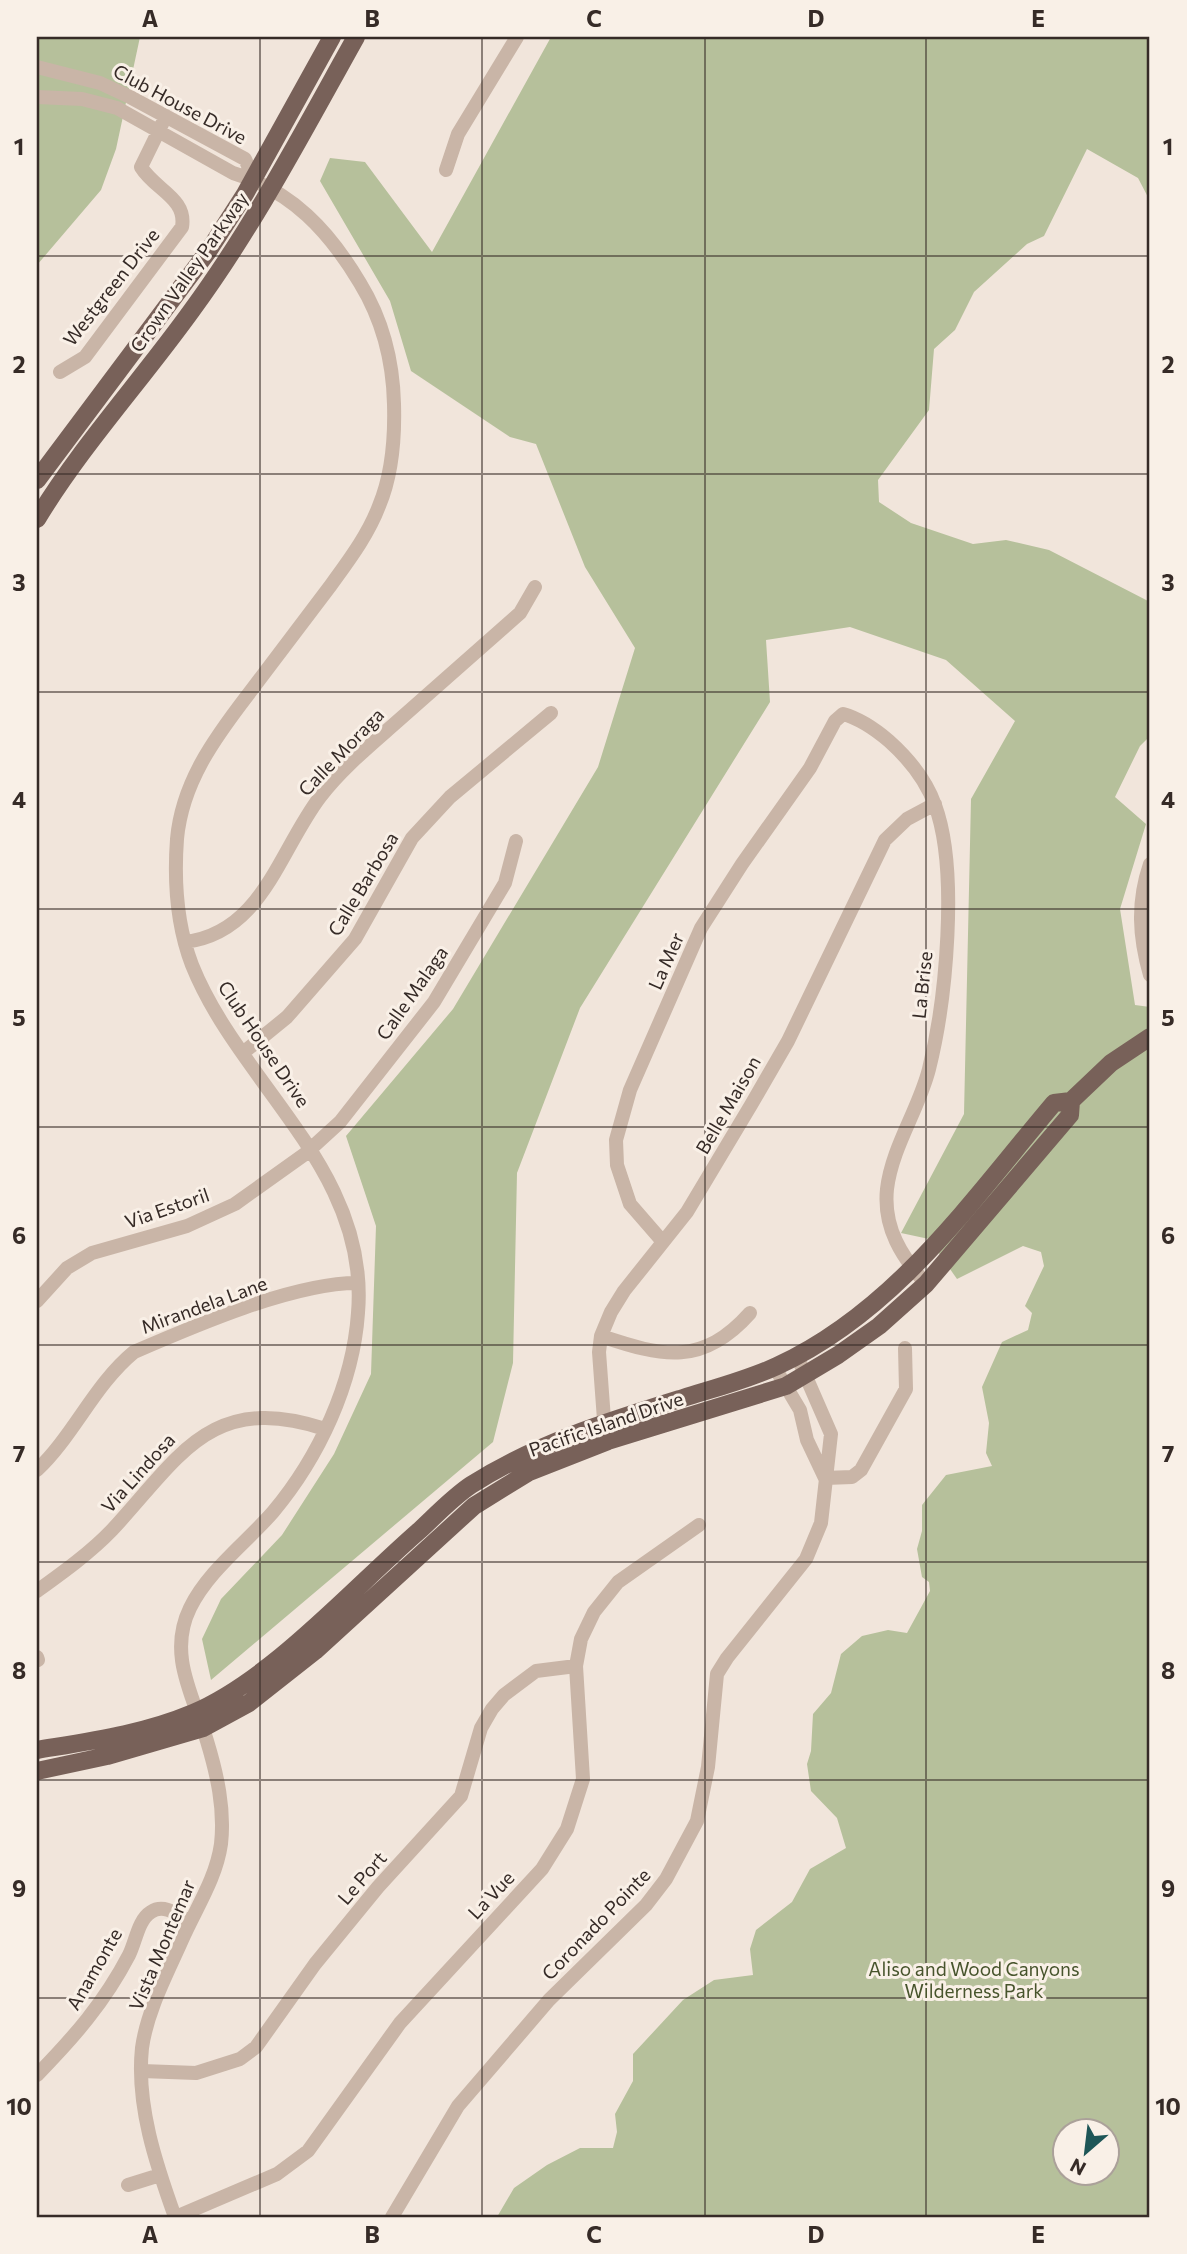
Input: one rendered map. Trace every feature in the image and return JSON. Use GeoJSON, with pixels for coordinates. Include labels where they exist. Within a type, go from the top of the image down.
{"type":"FeatureCollection","features":[{"type":"Feature","properties":{"kind":"main road","name":"Crown Valley Parkway"},"geometry":{"type":"LineString","coordinates":[[37,480],[185,284],[254,179],[332,37]]}},
{"type":"Feature","properties":{"kind":"main road","name":"Crown Valley Parkway"},"geometry":{"type":"LineString","coordinates":[[37,519],[72,466],[191,312],[271,188],[356,37]]}},
{"type":"Feature","properties":{"kind":"main road","name":"Pacific Island Drive"},"geometry":{"type":"LineString","coordinates":[[37,1750],[136,1734],[200,1719],[268,1667],[468,1487],[532,1450],[603,1423],[775,1368],[842,1331],[887,1294],[912,1268],[1054,1103],[1071,1101],[1111,1063],[1150,1037]]}},
{"type":"Feature","properties":{"kind":"main road","name":"Pacific Island Drive"},"geometry":{"type":"LineString","coordinates":[[37,1771],[107,1756],[200,1719],[249,1703],[315,1651],[474,1506],[529,1472],[608,1441],[786,1386],[879,1326],[926,1284],[1070,1115],[1071,1101]]}},
{"type":"Feature","properties":{"kind":"street"},"geometry":{"type":"LineString","coordinates":[[446,170],[458,134],[517,37]]}},
{"type":"Feature","properties":{"kind":"street","name":"Club House Drive"},"geometry":{"type":"LineString","coordinates":[[37,67],[100,83],[163,123],[236,175],[254,179],[291,200],[319,224],[374,308],[388,358],[394,394],[395,429],[389,468],[379,506],[357,549],[217,736],[181,810],[176,887],[184,942],[204,993],[327,1173],[346,1219],[359,1306],[348,1374],[325,1430],[275,1508],[201,1590],[190,1608],[181,1661],[184,1683],[200,1719]]}},
{"type":"Feature","properties":{"kind":"street","name":"Club House Drive"},"geometry":{"type":"LineString","coordinates":[[37,97],[82,99],[163,123]]}},
{"type":"Feature","properties":{"kind":"street","name":"Westgreen Drive"},"geometry":{"type":"LineString","coordinates":[[60,372],[85,357],[182,227],[184,214],[179,203],[149,181],[141,167],[163,123]]}},
{"type":"Feature","properties":{"kind":"street","name":"Calle Moraga"},"geometry":{"type":"LineString","coordinates":[[184,942],[209,937],[242,918],[259,899],[297,831],[321,795],[368,747],[520,613],[535,587]]}},
{"type":"Feature","properties":{"kind":"street","name":"Calle Barbosa"},"geometry":{"type":"LineString","coordinates":[[244,1052],[287,1017],[355,939],[412,838],[450,797],[551,713]]}},
{"type":"Feature","properties":{"kind":"street","name":"La Brise"},"geometry":{"type":"LineString","coordinates":[[843,714],[867,724],[900,751],[922,778],[935,804],[944,838],[947,871],[940,1005],[929,1069],[894,1161],[887,1189],[894,1242],[926,1284]]}},
{"type":"Feature","properties":{"kind":"street","name":"La Mer"},"geometry":{"type":"LineString","coordinates":[[663,1242],[630,1204],[619,1175],[616,1140],[630,1090],[701,928],[742,864],[810,768],[835,721],[843,714]]}},
{"type":"Feature","properties":{"kind":"street","name":"Belle Maison"},"geometry":{"type":"LineString","coordinates":[[608,1441],[603,1423],[598,1369],[601,1336],[624,1290],[693,1202],[788,1041],[885,840],[907,819],[935,804]]}},
{"type":"Feature","properties":{"kind":"street","name":"Calle Malaga"},"geometry":{"type":"LineString","coordinates":[[310,1147],[340,1122],[434,1002],[505,883],[516,841]]}},
{"type":"Feature","properties":{"kind":"street"},"geometry":{"type":"LineString","coordinates":[[1150,864],[1142,894],[1139,922],[1150,975]]}},
{"type":"Feature","properties":{"kind":"street","name":"Via Estoril"},"geometry":{"type":"LineString","coordinates":[[37,1301],[67,1268],[92,1253],[187,1226],[235,1204],[310,1147]]}},
{"type":"Feature","properties":{"kind":"street","name":"Mirandela Lane"},"geometry":{"type":"LineString","coordinates":[[37,1471],[60,1444],[115,1367],[134,1352],[290,1294],[338,1283],[357,1283]]}},
{"type":"Feature","properties":{"kind":"street"},"geometry":{"type":"LineString","coordinates":[[601,1336],[637,1348],[687,1354],[712,1346],[733,1332],[750,1313]]}},
{"type":"Feature","properties":{"kind":"street"},"geometry":{"type":"LineString","coordinates":[[775,1368],[800,1410],[807,1440],[825,1478],[852,1477],[861,1470],[906,1389],[905,1348]]}},
{"type":"Feature","properties":{"kind":"street","name":"Coronado Pointe"},"geometry":{"type":"LineString","coordinates":[[392,2217],[458,2106],[549,2000],[646,1905],[666,1879],[697,1821],[704,1793],[718,1674],[726,1658],[806,1559],[821,1523],[831,1434],[797,1356]]}},
{"type":"Feature","properties":{"kind":"street","name":"Via Lindosa"},"geometry":{"type":"LineString","coordinates":[[37,1591],[111,1532],[154,1480],[198,1437],[237,1422],[261,1419],[301,1422],[325,1430]]}},
{"type":"Feature","properties":{"kind":"street","name":"La Vue"},"geometry":{"type":"LineString","coordinates":[[175,2217],[277,2174],[308,2151],[400,2023],[542,1869],[567,1829],[583,1779],[576,1666],[581,1639],[594,1612],[618,1582],[699,1525]]}},
{"type":"Feature","properties":{"kind":"street","name":"Le Port"},"geometry":{"type":"LineString","coordinates":[[142,2071],[196,2073],[240,2059],[256,2047],[315,1964],[362,1906],[461,1796],[481,1728],[492,1709],[504,1695],[536,1671],[576,1666]]}},
{"type":"Feature","properties":{"kind":"street","name":"Vista Montemar"},"geometry":{"type":"LineString","coordinates":[[175,2217],[160,2175],[144,2110],[142,2047],[150,2018],[190,1922],[209,1885],[220,1844],[221,1804],[217,1775],[200,1719]]}},
{"type":"Feature","properties":{"kind":"street","name":"Anamonte"},"geometry":{"type":"LineString","coordinates":[[37,2075],[92,2017],[129,1954],[144,1918],[153,1910],[167,1909],[190,1922]]}},
{"type":"Feature","properties":{"kind":"street"},"geometry":{"type":"LineString","coordinates":[[128,2185],[160,2175]]}},
{"type":"Feature","properties":{"kind":"green space"},"geometry":{"type":"Polygon","coordinates":[[[37,37],[140,37],[116,149],[101,190],[37,265],[37,37]]]}},
{"type":"Feature","properties":{"kind":"green space","name":"Aliso and Wood Canyons Wilderness Park"},"geometry":{"type":"Polygon","coordinates":[[[551,37],[1150,37],[1150,201],[1138,178],[1087,149],[1044,236],[1027,244],[974,292],[955,330],[934,349],[929,410],[878,480],[879,502],[911,523],[973,544],[1006,540],[1049,550],[1150,602],[1150,736],[1140,746],[1115,797],[1146,824],[1120,909],[1135,1005],[1150,1007],[1150,2217],[497,2217],[514,2188],[547,2165],[580,2148],[613,2148],[617,2132],[615,2114],[633,2081],[633,2054],[683,2000],[714,1980],[753,1975],[750,1949],[756,1930],[792,1902],[810,1869],[846,1848],[837,1818],[811,1791],[807,1764],[811,1751],[813,1714],[831,1693],[841,1654],[862,1636],[888,1630],[907,1633],[930,1591],[929,1582],[922,1577],[917,1549],[922,1531],[922,1505],[946,1475],[992,1466],[986,1453],[989,1423],[982,1387],[1002,1342],[1028,1330],[1032,1313],[1025,1306],[1044,1266],[1041,1252],[1023,1246],[957,1279],[929,1239],[901,1233],[964,1114],[971,799],[1015,721],[946,660],[850,627],[766,640],[770,702],[580,1008],[517,1173],[513,1363],[493,1442],[211,1680],[202,1639],[221,1599],[282,1535],[334,1454],[371,1374],[376,1226],[346,1136],[453,1009],[598,767],[635,648],[585,567],[536,444],[510,437],[411,371],[390,301],[320,181],[330,158],[365,162],[432,252],[551,37]]]}}]}
